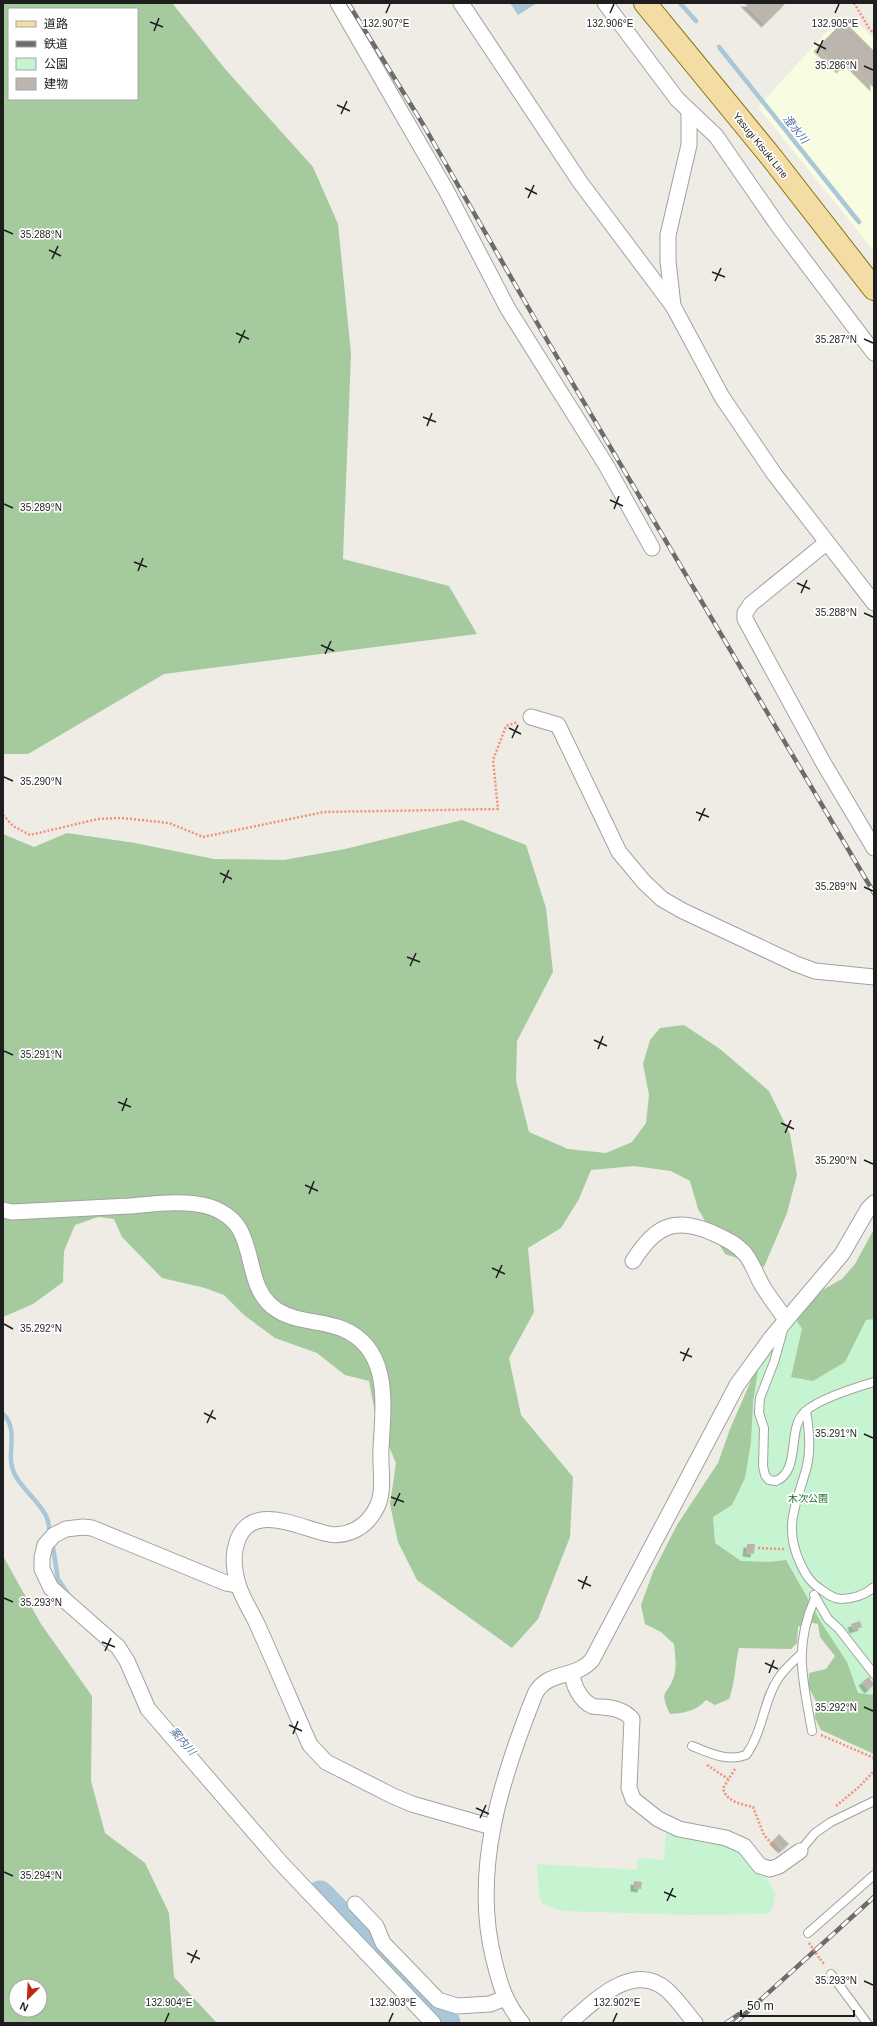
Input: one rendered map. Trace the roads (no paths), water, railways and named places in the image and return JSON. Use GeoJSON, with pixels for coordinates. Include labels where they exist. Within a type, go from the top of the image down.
{"type":"FeatureCollection","features":[{"type":"Feature","properties":{"kind":"main road","name":"Yasugi Kisuki Line"},"geometry":{"type":"LineString","coordinates":[[645,3],[767,152],[874,289]]}},
{"type":"Feature","properties":{"kind":"street"},"geometry":{"type":"LineString","coordinates":[[338,3],[446,190],[508,309],[606,465],[652,548]]}},
{"type":"Feature","properties":{"kind":"street"},"geometry":{"type":"LineString","coordinates":[[461,3],[580,182],[673,306],[722,397],[775,475],[826,543],[874,603]]}},
{"type":"Feature","properties":{"kind":"street"},"geometry":{"type":"LineString","coordinates":[[605,3],[663,82],[689,112],[716,136],[793,246],[874,353]]}},
{"type":"Feature","properties":{"kind":"street"},"geometry":{"type":"LineString","coordinates":[[673,306],[668,261],[668,235],[689,145],[689,112]]}},
{"type":"Feature","properties":{"kind":"street"},"geometry":{"type":"LineString","coordinates":[[826,543],[751,604],[745,613],[745,619],[824,764],[874,848]]}},
{"type":"Feature","properties":{"kind":"street"},"geometry":{"type":"LineString","coordinates":[[531,717],[558,725],[619,852],[644,882],[662,898],[683,911],[796,964],[816,971],[874,978]]}},
{"type":"Feature","properties":{"kind":"street"},"geometry":{"type":"LineString","coordinates":[[522,2023],[505,1998],[492,1953],[486,1905],[492,1827],[500,1796],[526,1716],[538,1687],[549,1678],[572,1673],[587,1666],[592,1660],[737,1385],[786,1320],[842,1254],[868,1209],[874,1203]]}},
{"type":"Feature","properties":{"kind":"street"},"geometry":{"type":"LineString","coordinates":[[3,1210],[12,1212],[168,1204],[196,1204],[210,1207],[224,1213],[234,1221],[242,1232],[253,1274],[262,1294],[269,1304],[278,1312],[301,1320],[343,1329],[362,1341],[373,1354],[380,1372],[383,1404],[381,1495],[374,1513],[365,1523],[344,1534],[331,1534],[272,1519],[253,1523],[242,1534],[235,1550],[238,1585],[251,1610],[310,1745],[318,1755],[336,1768],[412,1804],[492,1827]]}},
{"type":"Feature","properties":{"kind":"street"},"geometry":{"type":"LineString","coordinates":[[633,1261],[648,1239],[658,1231],[683,1224],[696,1225],[731,1241],[738,1247],[752,1264],[766,1292],[786,1320]]}},
{"type":"Feature","properties":{"kind":"street"},"geometry":{"type":"LineString","coordinates":[[238,1585],[226,1583],[92,1528],[75,1527],[58,1532],[45,1545],[42,1558],[42,1569],[51,1588],[118,1647],[127,1661],[148,1709],[281,1863],[424,2001],[457,2006],[490,2004],[505,1998]]}},
{"type":"Feature","properties":{"kind":"street"},"geometry":{"type":"LineString","coordinates":[[572,1673],[573,1682],[578,1693],[592,1706],[615,1708],[627,1714],[632,1719],[629,1788],[634,1800],[658,1819],[679,1829],[726,1838],[744,1846],[760,1866],[770,1869],[780,1866],[800,1851]]}},
{"type":"Feature","properties":{"kind":"street"},"geometry":{"type":"LineString","coordinates":[[355,1904],[376,1926],[383,1943],[424,2001],[433,2023]]}},
{"type":"Feature","properties":{"kind":"street"},"geometry":{"type":"LineString","coordinates":[[569,2023],[616,1986],[640,1979],[657,1983],[667,1990],[695,2023]]}},
{"type":"Feature","properties":{"kind":"lane"},"geometry":{"type":"LineString","coordinates":[[786,1320],[782,1341],[759,1402],[759,1413],[764,1428],[763,1466],[765,1475],[769,1480],[776,1482],[785,1475],[790,1466],[797,1425],[802,1415],[806,1411],[852,1388],[874,1382]]}},
{"type":"Feature","properties":{"kind":"lane"},"geometry":{"type":"LineString","coordinates":[[806,1411],[808,1460],[793,1510],[792,1531],[794,1550],[810,1582],[815,1598],[828,1619],[839,1629],[874,1674]]}},
{"type":"Feature","properties":{"kind":"lane"},"geometry":{"type":"LineString","coordinates":[[810,1582],[837,1599],[850,1599],[871,1590],[874,1587]]}},
{"type":"Feature","properties":{"kind":"lane"},"geometry":{"type":"LineString","coordinates":[[812,1731],[804,1693],[801,1654],[806,1619],[815,1598]]}},
{"type":"Feature","properties":{"kind":"lane"},"geometry":{"type":"LineString","coordinates":[[692,1746],[717,1757],[731,1758],[746,1755],[760,1730],[767,1704],[777,1680],[801,1654]]}},
{"type":"Feature","properties":{"kind":"lane"},"geometry":{"type":"LineString","coordinates":[[800,1851],[815,1833],[825,1826],[845,1814],[874,1801]]}},
{"type":"Feature","properties":{"kind":"lane"},"geometry":{"type":"LineString","coordinates":[[808,1933],[874,1875]]}},
{"type":"Feature","properties":{"kind":"lane"},"geometry":{"type":"LineString","coordinates":[[831,1974],[867,2023]]}},
{"type":"Feature","properties":{"kind":"water"},"geometry":{"type":"Polygon","coordinates":[[[510,3],[537,3],[518,15],[510,3]]]}},
{"type":"Feature","properties":{"kind":"waterway","name":"澄水川"},"geometry":{"type":"LineString","coordinates":[[680,3],[696,21]]}},
{"type":"Feature","properties":{"kind":"waterway","name":"澄水川"},"geometry":{"type":"LineString","coordinates":[[719,47],[859,222]]}},
{"type":"Feature","properties":{"kind":"waterway","name":"案内川"},"geometry":{"type":"LineString","coordinates":[[3,1414],[11,1427],[11,1458],[14,1473],[17,1479],[44,1512],[48,1520],[50,1534]]}},
{"type":"Feature","properties":{"kind":"waterway","name":"案内川"},"geometry":{"type":"LineString","coordinates":[[52,1541],[58,1579],[68,1594]]}},
{"type":"Feature","properties":{"kind":"waterway","name":"案内川"},"geometry":{"type":"LineString","coordinates":[[320,1894],[447,2023]]}},
{"type":"Feature","properties":{"kind":"railway"},"geometry":{"type":"LineString","coordinates":[[348,3],[424,126],[547,340],[874,893]]}},
{"type":"Feature","properties":{"kind":"railway"},"geometry":{"type":"LineString","coordinates":[[735,2023],[874,1897]]}},
{"type":"Feature","properties":{"kind":"railway"},"geometry":{"type":"LineString","coordinates":[[726,2023],[739,2014]]}},
{"type":"Feature","properties":{"kind":"park label","name":"木次公園"},"geometry":{"type":"Point","coordinates":[808,1498]}}]}
